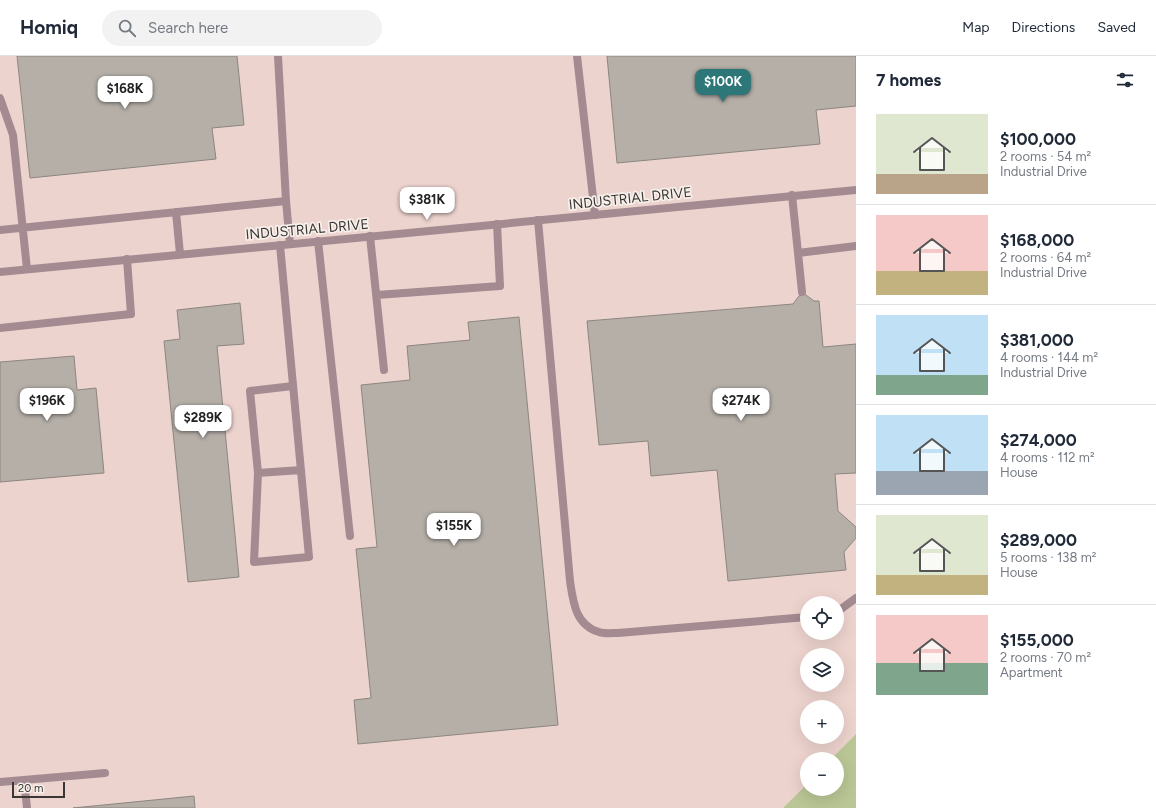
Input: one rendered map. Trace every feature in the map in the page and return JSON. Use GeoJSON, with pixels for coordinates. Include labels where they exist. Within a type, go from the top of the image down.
{"type":"FeatureCollection","features":[{"type":"Feature","properties":{"kind":"street"},"geometry":{"type":"LineString","coordinates":[[278,56],[286,201],[290,244]]}},
{"type":"Feature","properties":{"kind":"street"},"geometry":{"type":"LineString","coordinates":[[577,56],[595,215]]}},
{"type":"Feature","properties":{"kind":"street"},"geometry":{"type":"LineString","coordinates":[[0,98],[13,135],[28,269]]}},
{"type":"Feature","properties":{"kind":"street","name":"INDUSTRIAL DRIVE"},"geometry":{"type":"LineString","coordinates":[[0,272],[856,190]]}},
{"type":"Feature","properties":{"kind":"street"},"geometry":{"type":"LineString","coordinates":[[792,195],[802,292]]}},
{"type":"Feature","properties":{"kind":"street"},"geometry":{"type":"LineString","coordinates":[[0,230],[286,201]]}},
{"type":"Feature","properties":{"kind":"street"},"geometry":{"type":"LineString","coordinates":[[176,212],[180,254]]}},
{"type":"Feature","properties":{"kind":"street"},"geometry":{"type":"LineString","coordinates":[[538,220],[570,581],[574,605],[583,623],[599,632],[618,633],[800,618]]}},
{"type":"Feature","properties":{"kind":"street"},"geometry":{"type":"LineString","coordinates":[[378,295],[500,286],[497,224]]}},
{"type":"Feature","properties":{"kind":"street"},"geometry":{"type":"LineString","coordinates":[[370,236],[378,295],[384,370]]}},
{"type":"Feature","properties":{"kind":"street"},"geometry":{"type":"LineString","coordinates":[[318,241],[350,536]]}},
{"type":"Feature","properties":{"kind":"street"},"geometry":{"type":"LineString","coordinates":[[280,245],[309,556],[254,562],[258,473],[250,391],[293,386]]}},
{"type":"Feature","properties":{"kind":"street"},"geometry":{"type":"LineString","coordinates":[[798,253],[856,246]]}},
{"type":"Feature","properties":{"kind":"street"},"geometry":{"type":"LineString","coordinates":[[0,328],[131,314],[127,259]]}},
{"type":"Feature","properties":{"kind":"street"},"geometry":{"type":"LineString","coordinates":[[258,473],[301,470]]}},
{"type":"Feature","properties":{"kind":"street"},"geometry":{"type":"LineString","coordinates":[[844,607],[856,598]]}},
{"type":"Feature","properties":{"kind":"street"},"geometry":{"type":"LineString","coordinates":[[0,782],[105,773]]}},
{"type":"Feature","properties":{"kind":"street"},"geometry":{"type":"LineString","coordinates":[[24,780],[27,808]]}},
{"type":"Feature","properties":{"kind":"shaded area"},"geometry":{"type":"Polygon","coordinates":[[[0,56],[856,56],[856,734],[838,752],[800,752],[800,791],[783,808],[0,808],[0,56]]]}},
{"type":"Feature","properties":{"kind":"green space"},"geometry":{"type":"Polygon","coordinates":[[[856,734],[856,808],[783,808],[800,791],[800,796],[844,796],[844,752],[838,752],[856,734]]]}},
{"type":"Feature","properties":{"kind":"building"},"geometry":{"type":"Polygon","coordinates":[[[17,56],[237,56],[244,125],[212,128],[216,159],[30,178],[17,56]]]}},
{"type":"Feature","properties":{"kind":"building"},"geometry":{"type":"Polygon","coordinates":[[[607,56],[856,56],[856,106],[816,110],[820,144],[617,163],[607,56]]]}},
{"type":"Feature","properties":{"kind":"building"},"geometry":{"type":"Polygon","coordinates":[[[802,292],[814,301],[819,301],[823,347],[856,344],[856,473],[835,474],[838,511],[856,527],[856,538],[844,552],[846,570],[728,581],[717,470],[651,476],[648,441],[599,445],[587,321],[793,304],[802,292]]]}},
{"type":"Feature","properties":{"kind":"building"},"geometry":{"type":"Polygon","coordinates":[[[240,303],[244,344],[217,346],[239,577],[188,582],[164,341],[180,339],[177,310],[240,303]]]}},
{"type":"Feature","properties":{"kind":"building"},"geometry":{"type":"Polygon","coordinates":[[[519,317],[558,725],[358,744],[354,700],[371,698],[356,549],[377,547],[361,385],[410,380],[407,346],[470,340],[468,322],[519,317]]]}},
{"type":"Feature","properties":{"kind":"building"},"geometry":{"type":"Polygon","coordinates":[[[74,356],[77,390],[96,388],[104,473],[0,482],[0,362],[74,356]]]}},
{"type":"Feature","properties":{"kind":"building"},"geometry":{"type":"Polygon","coordinates":[[[194,796],[195,808],[73,808],[194,796]]]}}]}
